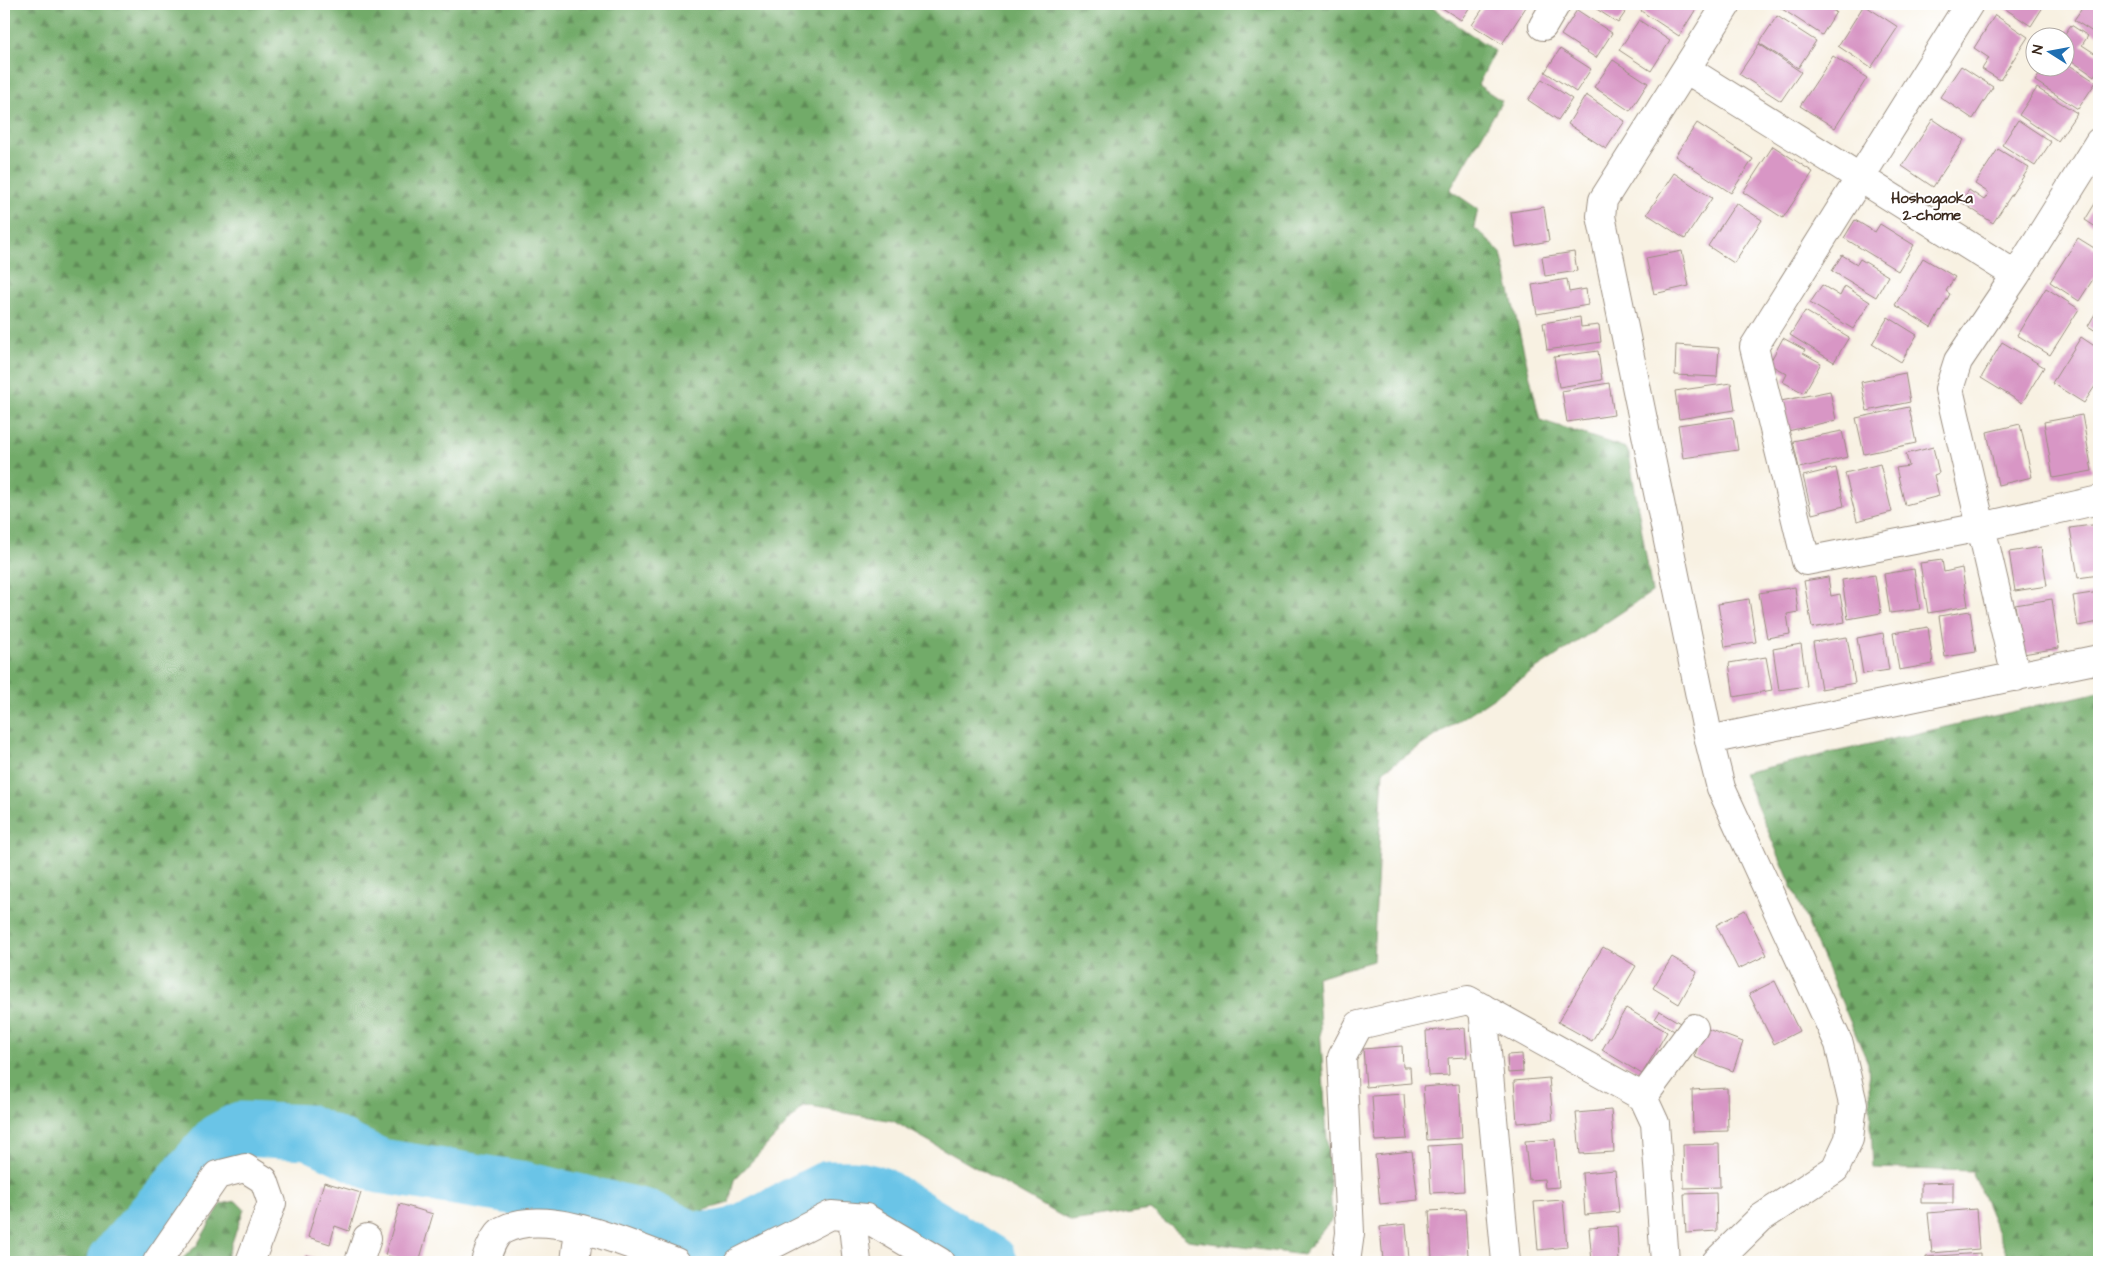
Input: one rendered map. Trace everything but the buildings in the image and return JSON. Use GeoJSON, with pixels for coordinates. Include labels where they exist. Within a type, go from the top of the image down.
{"type":"FeatureCollection","features":[{"type":"Feature","properties":{"kind":"street"},"geometry":{"type":"LineString","coordinates":[[1716,1262],[1760,1218],[1835,1168],[1849,1139],[1852,1104],[1839,1044],[1721,788],[1709,740],[1602,216],[1603,200],[1727,4]]}},
{"type":"Feature","properties":{"kind":"street"},"geometry":{"type":"LineString","coordinates":[[1969,4],[1754,347],[1806,562],[1981,527],[2099,500]]}},
{"type":"Feature","properties":{"kind":"street"},"geometry":{"type":"LineString","coordinates":[[1686,69],[2016,275]]}},
{"type":"Feature","properties":{"kind":"street"},"geometry":{"type":"LineString","coordinates":[[2016,677],[1949,390],[1958,361],[2016,275],[2099,142]]}},
{"type":"Feature","properties":{"kind":"street"},"geometry":{"type":"LineString","coordinates":[[1709,740],[2099,659]]}},
{"type":"Feature","properties":{"kind":"street"},"geometry":{"type":"LineString","coordinates":[[1346,1262],[1350,1233],[1342,1057],[1359,1025],[1468,1000],[1643,1097],[1655,1123],[1665,1262]]}},
{"type":"Feature","properties":{"kind":"street"},"geometry":{"type":"LineString","coordinates":[[1483,1008],[1506,1262]]}},
{"type":"Feature","properties":{"kind":"street"},"geometry":{"type":"LineString","coordinates":[[1643,1097],[1694,1028]]}},
{"type":"Feature","properties":{"kind":"street"},"geometry":{"type":"LineString","coordinates":[[157,1262],[217,1175],[245,1168],[264,1180],[272,1203],[250,1262]]}},
{"type":"Feature","properties":{"kind":"street"},"geometry":{"type":"LineString","coordinates":[[739,1262],[831,1216],[866,1218],[940,1262]]}},
{"type":"Feature","properties":{"kind":"street"},"geometry":{"type":"LineString","coordinates":[[852,1217],[857,1262]]}},
{"type":"Feature","properties":{"kind":"street"},"geometry":{"type":"LineString","coordinates":[[485,1262],[489,1249],[502,1230],[522,1224],[544,1221],[595,1232],[676,1262]]}},
{"type":"Feature","properties":{"kind":"street"},"geometry":{"type":"LineString","coordinates":[[575,1262],[579,1229]]}},
{"type":"Feature","properties":{"kind":"green space"},"geometry":{"type":"Polygon","coordinates":[[[4,4],[1427,4],[1495,51],[1478,85],[1502,101],[1450,190],[1478,209],[1474,227],[1501,253],[1540,420],[1626,448],[1629,454],[1652,592],[1383,771],[1373,961],[1317,977],[1332,1219],[1303,1255],[1188,1240],[1150,1210],[1072,1222],[893,1121],[804,1106],[734,1180],[729,1203],[695,1213],[633,1212],[494,1176],[369,1160],[286,1127],[216,1130],[105,1262],[4,1262],[4,4]]]}},
{"type":"Feature","properties":{"kind":"green space"},"geometry":{"type":"Polygon","coordinates":[[[2099,692],[2099,1262],[2010,1262],[1972,1171],[1873,1168],[1868,1063],[1743,773],[2099,692]]]}},
{"type":"Feature","properties":{"kind":"green space"},"geometry":{"type":"Polygon","coordinates":[[[236,1201],[244,1209],[225,1262],[179,1262],[197,1245],[221,1204],[236,1201]]]}},
{"type":"Feature","properties":{"kind":"waterway"},"geometry":{"type":"LineString","coordinates":[[114,1262],[219,1141],[241,1129],[308,1132],[380,1166],[525,1189],[646,1217],[690,1238],[716,1239],[735,1235],[828,1188],[854,1188],[879,1194],[990,1262]]}},
{"type":"Feature","properties":{"kind":"district","name":"Hoshogaoka 2-chome"},"geometry":{"type":"Point","coordinates":[1932,206]}}]}
